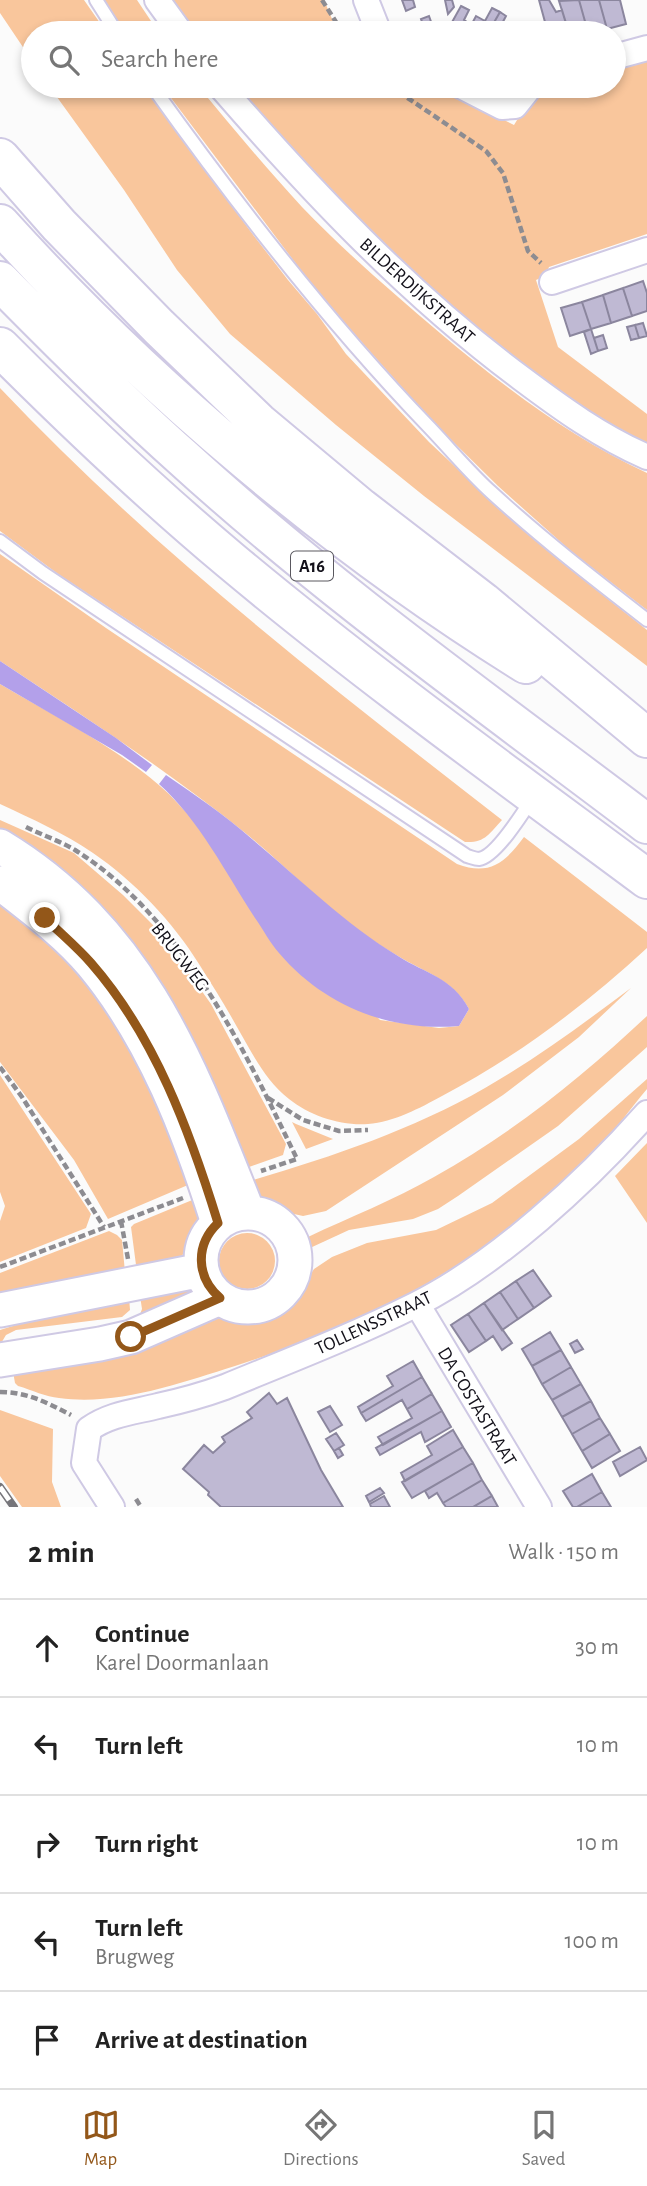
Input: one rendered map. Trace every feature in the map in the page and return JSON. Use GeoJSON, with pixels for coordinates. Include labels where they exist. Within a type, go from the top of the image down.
{"type":"FeatureCollection","features":[{"type":"Feature","properties":{"kind":"highway","name":"A16"},"geometry":{"type":"LineString","coordinates":[[0,158],[59,225],[159,327],[258,422],[361,508],[483,602],[647,739]]}},
{"type":"Feature","properties":{"kind":"highway","name":"A16"},"geometry":{"type":"LineString","coordinates":[[0,224],[105,331],[221,440],[329,526],[465,626],[647,739]]}},
{"type":"Feature","properties":{"kind":"highway","name":"A16"},"geometry":{"type":"LineString","coordinates":[[0,281],[75,358],[183,459],[270,533],[389,628],[647,824]]}},
{"type":"Feature","properties":{"kind":"highway","name":"A16"},"geometry":{"type":"LineString","coordinates":[[0,347],[54,401],[230,559],[354,659],[647,879]]}},
{"type":"Feature","properties":{"kind":"highway","name":"A16"},"geometry":{"type":"LineString","coordinates":[[581,830],[647,906]]}},
{"type":"Feature","properties":{"kind":"main road"},"geometry":{"type":"LineString","coordinates":[[12,836],[24,860],[75,903],[120,950],[154,1003],[185,1059],[233,1218]]}},
{"type":"Feature","properties":{"kind":"main road"},"geometry":{"type":"LineString","coordinates":[[0,883],[45,918],[91,963],[130,1015],[233,1218]]}},
{"type":"Feature","properties":{"kind":"main road"},"geometry":{"type":"LineString","coordinates":[[233,1218],[272,1219],[284,1229],[295,1250],[294,1271],[285,1290],[274,1300],[261,1306],[240,1306],[220,1298],[206,1282],[202,1270],[203,1244],[233,1218]]}},
{"type":"Feature","properties":{"kind":"main road"},"geometry":{"type":"LineString","coordinates":[[0,1310],[202,1270]]}},
{"type":"Feature","properties":{"kind":"main road"},"geometry":{"type":"LineString","coordinates":[[0,1360],[100,1345],[131,1337],[220,1298]]}},
{"type":"Feature","properties":{"kind":"street"},"geometry":{"type":"LineString","coordinates":[[157,0],[172,21]]}},
{"type":"Feature","properties":{"kind":"street"},"geometry":{"type":"LineString","coordinates":[[366,0],[374,21]]}},
{"type":"Feature","properties":{"kind":"street"},"geometry":{"type":"LineString","coordinates":[[626,54],[647,48]]}},
{"type":"Feature","properties":{"kind":"street","name":"BILDERDIJKSTRAAT"},"geometry":{"type":"LineString","coordinates":[[230,98],[332,209],[411,287],[489,354],[544,396],[593,429],[647,457]]}},
{"type":"Feature","properties":{"kind":"street"},"geometry":{"type":"LineString","coordinates":[[484,98],[502,107],[515,106],[521,98]]}},
{"type":"Feature","properties":{"kind":"street"},"geometry":{"type":"LineString","coordinates":[[552,282],[647,250]]}},
{"type":"Feature","properties":{"kind":"street","name":"TOLLENSSTRAAT"},"geometry":{"type":"LineString","coordinates":[[112,1507],[84,1462],[89,1429],[111,1417],[204,1395],[358,1332],[417,1304],[478,1266],[526,1230],[610,1155],[647,1113]]}},
{"type":"Feature","properties":{"kind":"street","name":"DA COSTASTRAAT"},"geometry":{"type":"LineString","coordinates":[[417,1304],[539,1507]]}},
{"type":"Feature","properties":{"kind":"lane"},"geometry":{"type":"LineString","coordinates":[[96,0],[109,21]]}},
{"type":"Feature","properties":{"kind":"lane"},"geometry":{"type":"LineString","coordinates":[[161,98],[277,254],[348,340],[412,410],[490,491],[574,564],[647,621]]}},
{"type":"Feature","properties":{"kind":"lane"},"geometry":{"type":"LineString","coordinates":[[0,541],[43,573],[467,856],[479,859],[489,854],[534,796]]}},
{"type":"Feature","properties":{"kind":"path"},"geometry":{"type":"LineString","coordinates":[[322,0],[335,21]]}},
{"type":"Feature","properties":{"kind":"path"},"geometry":{"type":"LineString","coordinates":[[408,98],[486,151],[503,173],[528,251],[541,263],[552,282]]}},
{"type":"Feature","properties":{"kind":"path","name":"BRUGWEG"},"geometry":{"type":"LineString","coordinates":[[12,836],[74,849],[112,877],[165,931],[219,1006],[297,1159]]}},
{"type":"Feature","properties":{"kind":"path"},"geometry":{"type":"LineString","coordinates":[[0,1068],[22,1097],[104,1227]]}},
{"type":"Feature","properties":{"kind":"path"},"geometry":{"type":"LineString","coordinates":[[268,1098],[303,1120],[340,1131],[368,1130]]}},
{"type":"Feature","properties":{"kind":"path"},"geometry":{"type":"LineString","coordinates":[[0,1267],[121,1221]]}},
{"type":"Feature","properties":{"kind":"path"},"geometry":{"type":"LineString","coordinates":[[0,1392],[12,1392]]}},
{"type":"Feature","properties":{"kind":"shaded area"},"geometry":{"type":"Polygon","coordinates":[[[0,0],[84,0],[99,21],[21,21],[21,44],[0,13],[0,0]]]}},
{"type":"Feature","properties":{"kind":"shaded area"},"geometry":{"type":"Polygon","coordinates":[[[104,0],[137,0],[151,21],[118,21],[104,0]]]}},
{"type":"Feature","properties":{"kind":"shaded area"},"geometry":{"type":"Polygon","coordinates":[[[163,0],[324,0],[333,21],[178,21],[163,0]]]}},
{"type":"Feature","properties":{"kind":"shaded area"},"geometry":{"type":"Polygon","coordinates":[[[647,54],[647,234],[549,267],[545,276],[536,280],[558,347],[647,414],[647,444],[593,417],[548,386],[426,285],[366,232],[240,98],[461,98],[514,125],[531,98],[626,98],[626,60],[647,54]]]}},
{"type":"Feature","properties":{"kind":"shaded area"},"geometry":{"type":"Polygon","coordinates":[[[58,98],[152,98],[346,354],[429,442],[495,504],[560,561],[647,630],[647,666],[424,496],[230,334],[177,270],[58,98]]]}},
{"type":"Feature","properties":{"kind":"shaded area"},"geometry":{"type":"Polygon","coordinates":[[[171,98],[208,98],[302,207],[352,256],[440,333],[489,373],[565,428],[647,473],[647,610],[573,553],[498,486],[429,418],[318,293],[171,98]]]}},
{"type":"Feature","properties":{"kind":"shaded area"},"geometry":{"type":"Polygon","coordinates":[[[0,388],[59,448],[180,560],[306,666],[502,820],[482,839],[465,842],[58,574],[0,531],[0,388]]]}},
{"type":"Feature","properties":{"kind":"shaded area"},"geometry":{"type":"Polygon","coordinates":[[[0,554],[457,864],[478,868],[495,865],[510,854],[524,837],[647,932],[647,948],[575,1010],[523,1047],[470,1081],[416,1110],[387,1120],[358,1124],[326,1119],[297,1105],[280,1092],[266,1075],[189,948],[152,903],[123,876],[82,846],[0,804],[0,684],[109,748],[150,777],[169,794],[380,1020],[439,1028],[459,1026],[469,1009],[448,985],[387,950],[347,922],[249,836],[189,790],[0,661],[0,554]]]}},
{"type":"Feature","properties":{"kind":"shaded area"},"geometry":{"type":"Polygon","coordinates":[[[0,661],[152,765],[146,772],[122,755],[0,684],[0,661]]]}},
{"type":"Feature","properties":{"kind":"shaded area"},"geometry":{"type":"Polygon","coordinates":[[[166,775],[231,822],[359,929],[455,990],[469,1009],[459,1026],[408,1025],[360,1012],[316,988],[297,972],[273,945],[187,814],[159,784],[166,775]]]}},
{"type":"Feature","properties":{"kind":"shaded area"},"geometry":{"type":"Polygon","coordinates":[[[0,820],[74,853],[123,895],[159,931],[211,1004],[286,1144],[283,1155],[238,1171],[0,834],[0,820]]]}},
{"type":"Feature","properties":{"kind":"shaded area"},"geometry":{"type":"Polygon","coordinates":[[[0,903],[53,934],[132,1036],[195,1182],[108,1219],[74,1160],[0,1062],[0,903]]]}},
{"type":"Feature","properties":{"kind":"shaded area"},"geometry":{"type":"Polygon","coordinates":[[[631,988],[579,1037],[503,1095],[326,1211],[303,1216],[285,1212],[258,1199],[246,1182],[368,1142],[457,1103],[541,1053],[631,988]]]}},
{"type":"Feature","properties":{"kind":"shaded area"},"geometry":{"type":"Polygon","coordinates":[[[647,1016],[647,1047],[558,1126],[458,1196],[438,1209],[413,1219],[349,1230],[310,1248],[308,1237],[419,1185],[519,1123],[572,1082],[647,1016]]]}},
{"type":"Feature","properties":{"kind":"shaded area"},"geometry":{"type":"Polygon","coordinates":[[[0,1075],[91,1214],[86,1228],[0,1262],[0,1221],[5,1206],[0,1192],[0,1075]]]}},
{"type":"Feature","properties":{"kind":"shaded area"},"geometry":{"type":"Polygon","coordinates":[[[647,1079],[647,1089],[607,1139],[554,1192],[514,1226],[472,1256],[382,1307],[286,1348],[171,1386],[126,1396],[81,1400],[59,1398],[15,1383],[12,1366],[212,1313],[259,1318],[284,1308],[294,1299],[314,1269],[332,1257],[367,1243],[436,1230],[492,1203],[579,1139],[647,1079]]]}},
{"type":"Feature","properties":{"kind":"shaded area"},"geometry":{"type":"Polygon","coordinates":[[[292,1122],[296,1124],[333,1139],[306,1149],[292,1122]]]}},
{"type":"Feature","properties":{"kind":"shaded area"},"geometry":{"type":"Polygon","coordinates":[[[647,1143],[647,1223],[615,1176],[647,1143]]]}},
{"type":"Feature","properties":{"kind":"shaded area"},"geometry":{"type":"Polygon","coordinates":[[[202,1196],[204,1216],[177,1265],[138,1280],[131,1227],[202,1196]]]}},
{"type":"Feature","properties":{"kind":"shaded area"},"geometry":{"type":"Polygon","coordinates":[[[109,1231],[122,1240],[126,1283],[22,1288],[0,1293],[0,1273],[109,1231]]]}},
{"type":"Feature","properties":{"kind":"shaded area"},"geometry":{"type":"Polygon","coordinates":[[[247,1233],[258,1235],[267,1241],[273,1250],[273,1272],[267,1281],[258,1287],[247,1289],[236,1287],[227,1281],[221,1272],[219,1261],[221,1250],[227,1241],[236,1235],[247,1233]]]}},
{"type":"Feature","properties":{"kind":"shaded area"},"geometry":{"type":"Polygon","coordinates":[[[194,1285],[201,1298],[150,1325],[45,1338],[138,1320],[142,1309],[140,1296],[194,1285]]]}},
{"type":"Feature","properties":{"kind":"shaded area"},"geometry":{"type":"Polygon","coordinates":[[[129,1297],[130,1310],[122,1317],[16,1330],[6,1335],[0,1345],[0,1330],[58,1312],[129,1297]]]}},
{"type":"Feature","properties":{"kind":"shaded area"},"geometry":{"type":"Polygon","coordinates":[[[0,1410],[53,1429],[52,1482],[61,1507],[22,1507],[0,1476],[0,1410]]]}},
{"type":"Feature","properties":{"kind":"building"},"geometry":{"type":"Polygon","coordinates":[[[402,0],[413,0],[415,7],[406,11],[402,0]]]}},
{"type":"Feature","properties":{"kind":"building"},"geometry":{"type":"Polygon","coordinates":[[[445,0],[452,0],[454,7],[448,14],[445,0]]]}},
{"type":"Feature","properties":{"kind":"building"},"geometry":{"type":"Polygon","coordinates":[[[539,0],[549,0],[556,12],[562,10],[565,21],[545,21],[539,0]]]}},
{"type":"Feature","properties":{"kind":"building"},"geometry":{"type":"Polygon","coordinates":[[[579,0],[585,21],[565,21],[559,1],[579,0]]]}},
{"type":"Feature","properties":{"kind":"building"},"geometry":{"type":"Polygon","coordinates":[[[579,0],[599,0],[605,21],[585,21],[579,0]]]}},
{"type":"Feature","properties":{"kind":"building"},"geometry":{"type":"Polygon","coordinates":[[[599,0],[620,0],[625,21],[605,21],[599,0]]]}},
{"type":"Feature","properties":{"kind":"building"},"geometry":{"type":"Polygon","coordinates":[[[461,6],[469,10],[466,21],[453,21],[461,6]]]}},
{"type":"Feature","properties":{"kind":"building"},"geometry":{"type":"Polygon","coordinates":[[[492,8],[500,12],[495,21],[485,21],[492,8]]]}},
{"type":"Feature","properties":{"kind":"building"},"geometry":{"type":"Polygon","coordinates":[[[500,12],[506,16],[503,21],[495,21],[500,12]]]}},
{"type":"Feature","properties":{"kind":"building"},"geometry":{"type":"Polygon","coordinates":[[[429,16],[431,21],[422,21],[429,16]]]}},
{"type":"Feature","properties":{"kind":"building"},"geometry":{"type":"Polygon","coordinates":[[[643,281],[647,293],[647,311],[632,316],[623,288],[643,281]]]}},
{"type":"Feature","properties":{"kind":"building"},"geometry":{"type":"Polygon","coordinates":[[[623,288],[632,316],[611,323],[603,295],[623,288]]]}},
{"type":"Feature","properties":{"kind":"building"},"geometry":{"type":"Polygon","coordinates":[[[603,295],[611,323],[591,329],[582,302],[603,295]]]}},
{"type":"Feature","properties":{"kind":"building"},"geometry":{"type":"Polygon","coordinates":[[[582,302],[591,329],[570,336],[561,308],[582,302]]]}},
{"type":"Feature","properties":{"kind":"building"},"geometry":{"type":"Polygon","coordinates":[[[643,323],[647,336],[639,338],[635,325],[643,323]]]}},
{"type":"Feature","properties":{"kind":"building"},"geometry":{"type":"Polygon","coordinates":[[[635,325],[639,338],[631,340],[627,327],[635,325]]]}},
{"type":"Feature","properties":{"kind":"building"},"geometry":{"type":"Polygon","coordinates":[[[591,329],[598,351],[591,354],[584,332],[591,329]]]}},
{"type":"Feature","properties":{"kind":"building"},"geometry":{"type":"Polygon","coordinates":[[[603,335],[607,348],[598,351],[594,338],[603,335]]]}},
{"type":"Feature","properties":{"kind":"building"},"geometry":{"type":"Polygon","coordinates":[[[533,1270],[551,1296],[534,1308],[516,1281],[533,1270]]]}},
{"type":"Feature","properties":{"kind":"building"},"geometry":{"type":"Polygon","coordinates":[[[516,1281],[534,1308],[518,1319],[500,1292],[516,1281]]]}},
{"type":"Feature","properties":{"kind":"building"},"geometry":{"type":"Polygon","coordinates":[[[500,1292],[518,1319],[502,1330],[484,1303],[500,1292]]]}},
{"type":"Feature","properties":{"kind":"building"},"geometry":{"type":"Polygon","coordinates":[[[484,1303],[512,1343],[502,1350],[493,1336],[486,1341],[468,1314],[484,1303]]]}},
{"type":"Feature","properties":{"kind":"building"},"geometry":{"type":"Polygon","coordinates":[[[468,1314],[486,1341],[469,1352],[451,1325],[468,1314]]]}},
{"type":"Feature","properties":{"kind":"building"},"geometry":{"type":"Polygon","coordinates":[[[550,1332],[561,1350],[532,1366],[522,1349],[550,1332]]]}},
{"type":"Feature","properties":{"kind":"building"},"geometry":{"type":"Polygon","coordinates":[[[577,1340],[583,1349],[575,1353],[570,1344],[577,1340]]]}},
{"type":"Feature","properties":{"kind":"building"},"geometry":{"type":"Polygon","coordinates":[[[561,1350],[571,1367],[542,1384],[532,1366],[561,1350]]]}},
{"type":"Feature","properties":{"kind":"building"},"geometry":{"type":"Polygon","coordinates":[[[413,1361],[422,1377],[361,1413],[358,1407],[393,1386],[387,1376],[413,1361]]]}},
{"type":"Feature","properties":{"kind":"building"},"geometry":{"type":"Polygon","coordinates":[[[571,1367],[581,1384],[552,1400],[542,1384],[571,1367]]]}},
{"type":"Feature","properties":{"kind":"building"},"geometry":{"type":"Polygon","coordinates":[[[422,1377],[432,1394],[407,1409],[402,1400],[366,1421],[361,1413],[422,1377]]]}},
{"type":"Feature","properties":{"kind":"building"},"geometry":{"type":"Polygon","coordinates":[[[581,1384],[591,1401],[562,1417],[552,1400],[581,1384]]]}},
{"type":"Feature","properties":{"kind":"building"},"geometry":{"type":"Polygon","coordinates":[[[269,1393],[277,1404],[287,1398],[321,1470],[343,1507],[221,1507],[208,1495],[209,1492],[183,1469],[204,1445],[213,1453],[225,1442],[222,1437],[252,1418],[247,1412],[269,1393]]]}},
{"type":"Feature","properties":{"kind":"building"},"geometry":{"type":"Polygon","coordinates":[[[432,1394],[442,1411],[383,1445],[378,1437],[412,1418],[407,1409],[432,1394]]]}},
{"type":"Feature","properties":{"kind":"building"},"geometry":{"type":"Polygon","coordinates":[[[591,1401],[600,1418],[572,1434],[562,1417],[591,1401]]]}},
{"type":"Feature","properties":{"kind":"building"},"geometry":{"type":"Polygon","coordinates":[[[330,1406],[342,1425],[330,1432],[318,1412],[330,1406]]]}},
{"type":"Feature","properties":{"kind":"building"},"geometry":{"type":"Polygon","coordinates":[[[442,1411],[451,1427],[425,1442],[421,1432],[380,1455],[376,1448],[442,1411]]]}},
{"type":"Feature","properties":{"kind":"building"},"geometry":{"type":"Polygon","coordinates":[[[600,1418],[610,1434],[582,1451],[572,1434],[600,1418]]]}},
{"type":"Feature","properties":{"kind":"building"},"geometry":{"type":"Polygon","coordinates":[[[453,1430],[463,1447],[405,1481],[401,1473],[432,1455],[427,1446],[453,1430]]]}},
{"type":"Feature","properties":{"kind":"building"},"geometry":{"type":"Polygon","coordinates":[[[336,1433],[344,1445],[334,1451],[326,1439],[336,1433]]]}},
{"type":"Feature","properties":{"kind":"building"},"geometry":{"type":"Polygon","coordinates":[[[610,1434],[620,1451],[592,1468],[582,1451],[610,1434]]]}},
{"type":"Feature","properties":{"kind":"building"},"geometry":{"type":"Polygon","coordinates":[[[463,1447],[473,1463],[412,1498],[402,1482],[463,1447]]]}},
{"type":"Feature","properties":{"kind":"building"},"geometry":{"type":"Polygon","coordinates":[[[640,1447],[647,1460],[620,1476],[613,1462],[640,1447]]]}},
{"type":"Feature","properties":{"kind":"building"},"geometry":{"type":"Polygon","coordinates":[[[339,1448],[343,1455],[338,1458],[334,1451],[339,1448]]]}},
{"type":"Feature","properties":{"kind":"building"},"geometry":{"type":"Polygon","coordinates":[[[473,1463],[482,1480],[443,1503],[437,1493],[429,1498],[425,1491],[473,1463]]]}},
{"type":"Feature","properties":{"kind":"building"},"geometry":{"type":"Polygon","coordinates":[[[592,1474],[602,1492],[573,1507],[563,1491],[592,1474]]]}},
{"type":"Feature","properties":{"kind":"building"},"geometry":{"type":"Polygon","coordinates":[[[482,1480],[492,1496],[473,1507],[446,1507],[443,1503],[482,1480]]]}},
{"type":"Feature","properties":{"kind":"building"},"geometry":{"type":"Polygon","coordinates":[[[380,1488],[384,1493],[369,1502],[366,1496],[380,1488]]]}},
{"type":"Feature","properties":{"kind":"building"},"geometry":{"type":"Polygon","coordinates":[[[602,1492],[611,1507],[577,1507],[602,1492]]]}},
{"type":"Feature","properties":{"kind":"building"},"geometry":{"type":"Polygon","coordinates":[[[384,1496],[390,1507],[371,1507],[370,1504],[384,1496]]]}},
{"type":"Feature","properties":{"kind":"building"},"geometry":{"type":"Polygon","coordinates":[[[492,1496],[498,1507],[473,1507],[492,1496]]]}},
{"type":"Feature","properties":{"kind":"railway"},"geometry":{"type":"LineString","coordinates":[[0,1487],[14,1507]]}},
{"type":"Feature","properties":{"kind":"route"},"geometry":{"type":"LineString","coordinates":[[45,918],[91,963],[130,1015],[157,1064],[174,1104],[208,1189],[218,1223],[206,1238],[201,1251],[201,1264],[210,1288],[220,1298],[131,1337]]}}]}
